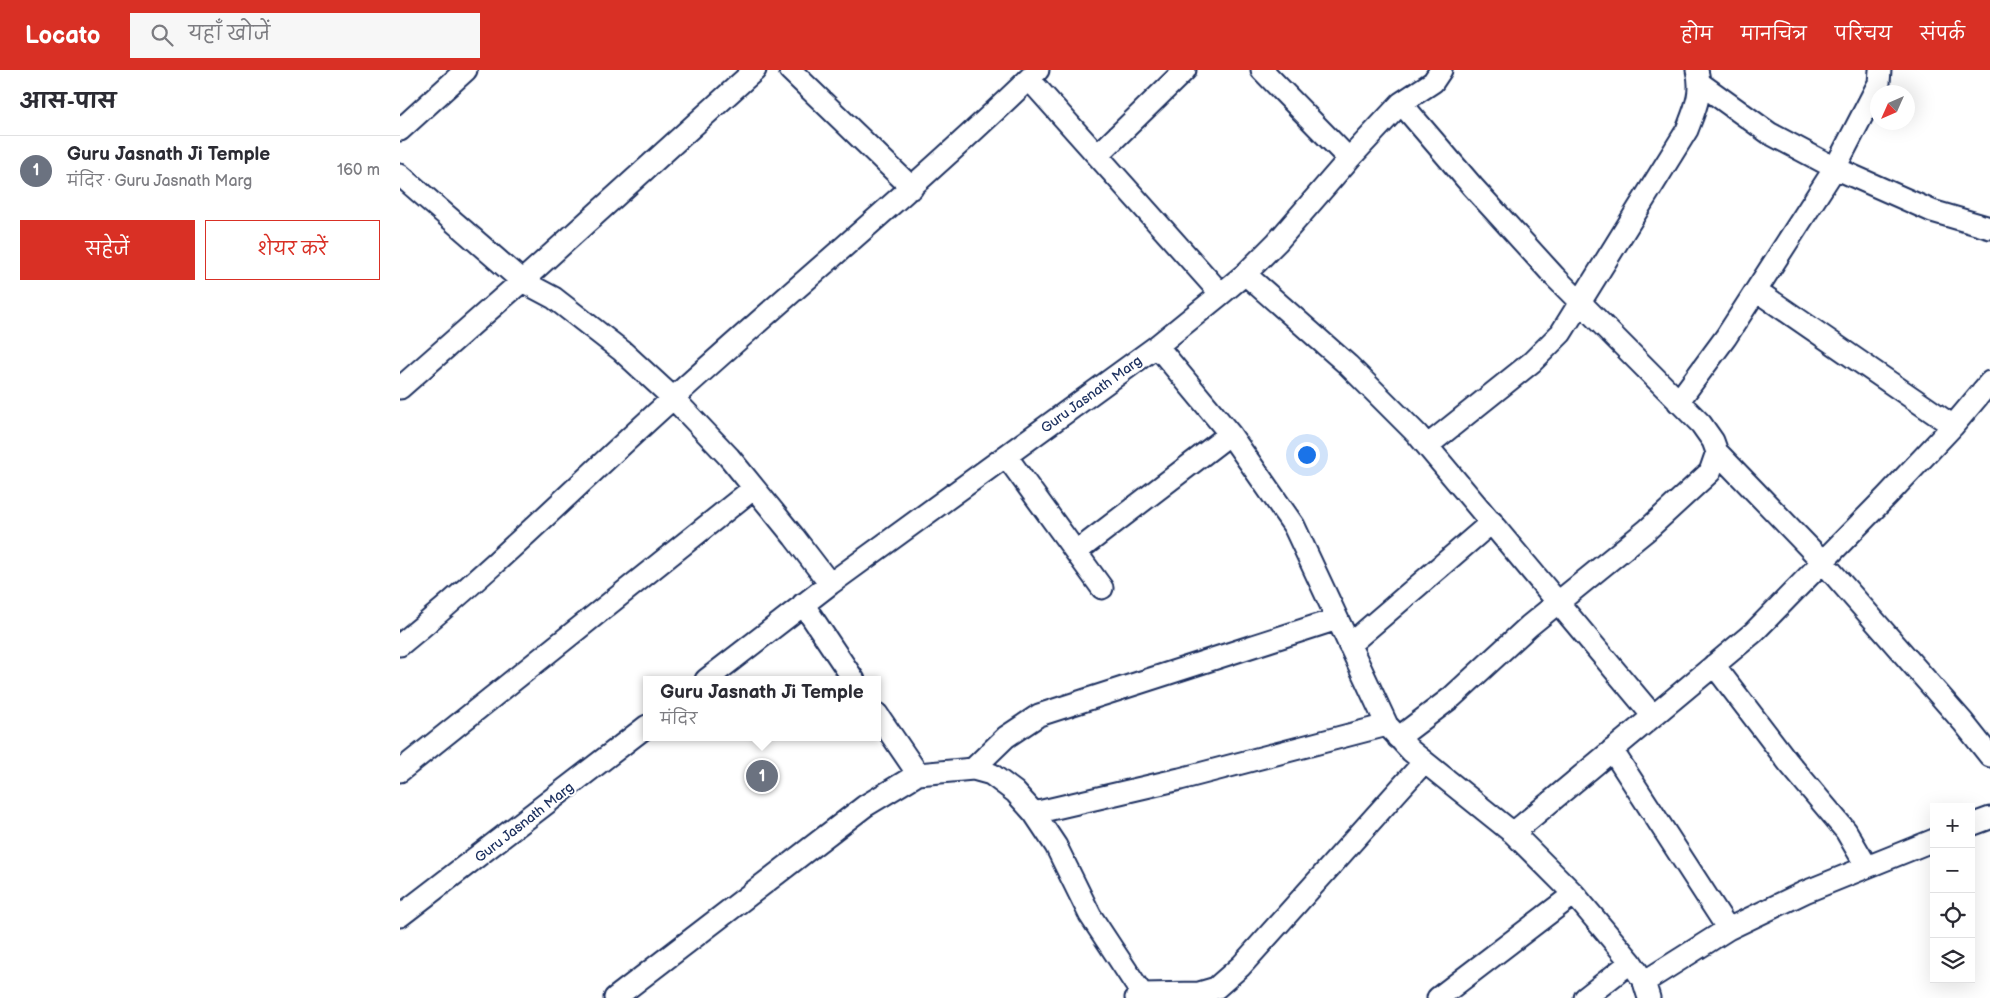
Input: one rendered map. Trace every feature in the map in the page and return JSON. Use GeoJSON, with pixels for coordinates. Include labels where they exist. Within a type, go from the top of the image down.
{"type":"FeatureCollection","features":[{"type":"Feature","properties":{"kind":"street"},"geometry":{"type":"LineString","coordinates":[[400,130],[466,70]]}},
{"type":"Feature","properties":{"kind":"street"},"geometry":{"type":"LineString","coordinates":[[400,388],[522,281],[755,70]]}},
{"type":"Feature","properties":{"kind":"street"},"geometry":{"type":"LineString","coordinates":[[790,70],[912,188]]}},
{"type":"Feature","properties":{"kind":"street"},"geometry":{"type":"LineString","coordinates":[[1098,155],[1185,70]]}},
{"type":"Feature","properties":{"kind":"street"},"geometry":{"type":"LineString","coordinates":[[1262,70],[1349,159]]}},
{"type":"Feature","properties":{"kind":"street","name":"Guru Jasnath Marg"},"geometry":{"type":"LineString","coordinates":[[711,676],[830,584],[1157,346],[1221,294],[1245,274],[1277,242],[1349,159],[1401,103],[1433,82],[1441,70]]}},
{"type":"Feature","properties":{"kind":"street"},"geometry":{"type":"LineString","coordinates":[[1678,402],[1757,291],[1835,168],[1880,83],[1880,70]]}},
{"type":"Feature","properties":{"kind":"street"},"geometry":{"type":"LineString","coordinates":[[400,645],[447,607],[673,398],[912,188],[1033,74],[1098,155],[1221,294]]}},
{"type":"Feature","properties":{"kind":"street"},"geometry":{"type":"LineString","coordinates":[[1698,74],[1769,133],[1835,168],[1932,211],[1990,228]]}},
{"type":"Feature","properties":{"kind":"street"},"geometry":{"type":"LineString","coordinates":[[1427,446],[1532,362],[1561,333],[1686,130],[1697,106],[1698,74]]}},
{"type":"Feature","properties":{"kind":"street"},"geometry":{"type":"LineString","coordinates":[[1401,103],[1555,277],[1701,424],[1718,452],[1823,562],[1957,715],[1990,756]]}},
{"type":"Feature","properties":{"kind":"street"},"geometry":{"type":"LineString","coordinates":[[400,175],[522,281],[554,298],[622,351],[673,398],[710,436],[754,488],[830,584]]}},
{"type":"Feature","properties":{"kind":"street"},"geometry":{"type":"LineString","coordinates":[[1245,274],[1348,364],[1396,412],[1492,522],[1653,716]]}},
{"type":"Feature","properties":{"kind":"street"},"geometry":{"type":"LineString","coordinates":[[1757,291],[1953,426]]}},
{"type":"Feature","properties":{"kind":"street"},"geometry":{"type":"LineString","coordinates":[[1157,346],[1230,434],[1294,526],[1392,732],[1424,762],[1513,833],[1574,894],[1631,962],[1646,990],[1728,929],[1805,892],[1930,842]]}},
{"type":"Feature","properties":{"kind":"street"},"geometry":{"type":"LineString","coordinates":[[1513,833],[1754,632],[1953,426],[1990,382]]}},
{"type":"Feature","properties":{"kind":"street"},"geometry":{"type":"LineString","coordinates":[[1076,552],[1230,434]]}},
{"type":"Feature","properties":{"kind":"street"},"geometry":{"type":"LineString","coordinates":[[1034,813],[1392,732],[1452,696],[1529,626],[1647,530],[1710,472],[1718,452]]}},
{"type":"Feature","properties":{"kind":"street"},"geometry":{"type":"LineString","coordinates":[[1006,456],[1102,588]]}},
{"type":"Feature","properties":{"kind":"street"},"geometry":{"type":"LineString","coordinates":[[400,771],[754,488]]}},
{"type":"Feature","properties":{"kind":"street"},"geometry":{"type":"LineString","coordinates":[[1349,645],[1492,522]]}},
{"type":"Feature","properties":{"kind":"street"},"geometry":{"type":"LineString","coordinates":[[803,604],[851,676]]}},
{"type":"Feature","properties":{"kind":"street"},"geometry":{"type":"LineString","coordinates":[[973,769],[1006,737],[1039,715],[1337,619]]}},
{"type":"Feature","properties":{"kind":"street"},"geometry":{"type":"LineString","coordinates":[[1714,665],[1788,762],[1846,831],[1867,867]]}},
{"type":"Feature","properties":{"kind":"street"},"geometry":{"type":"LineString","coordinates":[[881,720],[918,774]]}},
{"type":"Feature","properties":{"kind":"street","name":"Guru Jasnath Marg"},"geometry":{"type":"LineString","coordinates":[[400,916],[643,729]]}},
{"type":"Feature","properties":{"kind":"street"},"geometry":{"type":"LineString","coordinates":[[1612,750],[1728,929]]}},
{"type":"Feature","properties":{"kind":"street"},"geometry":{"type":"LineString","coordinates":[[615,998],[863,807],[918,774],[973,769],[991,774],[1015,792],[1034,813],[1056,846],[1090,915],[1139,996],[1201,996],[1216,988],[1241,966],[1424,762]]}},
{"type":"Feature","properties":{"kind":"street"},"geometry":{"type":"LineString","coordinates":[[1975,824],[1990,818]]}},
{"type":"Feature","properties":{"kind":"street"},"geometry":{"type":"LineString","coordinates":[[1438,998],[1574,894]]}},
{"type":"Feature","properties":{"kind":"street"},"geometry":{"type":"LineString","coordinates":[[1585,998],[1631,962]]}},
{"type":"Feature","properties":{"kind":"place","name":"Guru Jasnath Ji Temple"},"geometry":{"type":"Point","coordinates":[762,776]}}]}
